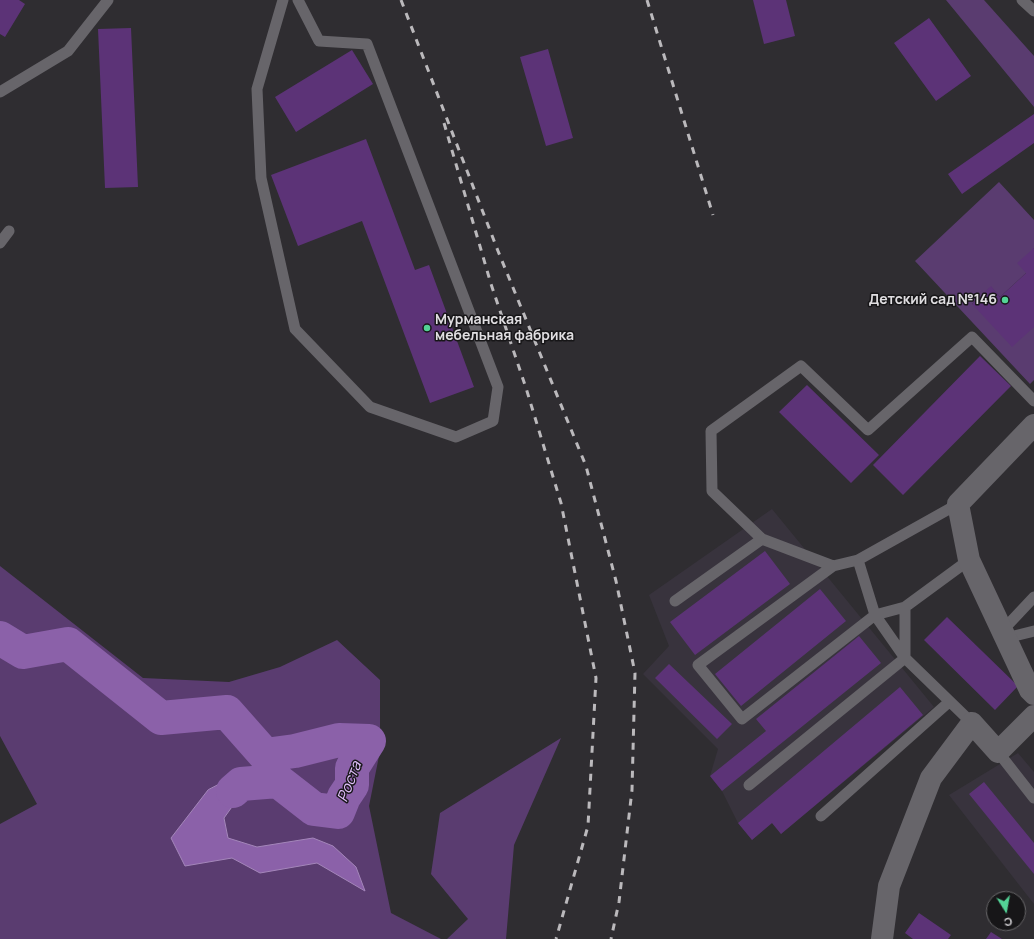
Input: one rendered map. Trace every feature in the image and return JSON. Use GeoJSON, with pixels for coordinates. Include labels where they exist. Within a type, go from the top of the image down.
{"type":"FeatureCollection","features":[{"type":"Feature","properties":{"kind":"street"},"geometry":{"type":"LineString","coordinates":[[1034,425],[958,504],[969,560],[1030,690],[1034,694]]}},
{"type":"Feature","properties":{"kind":"street"},"geometry":{"type":"LineString","coordinates":[[882,939],[889,886],[931,778],[972,724],[998,752],[1034,716]]}},
{"type":"Feature","properties":{"kind":"lane"},"geometry":{"type":"LineString","coordinates":[[0,92],[68,51],[108,0]]}},
{"type":"Feature","properties":{"kind":"lane"},"geometry":{"type":"LineString","coordinates":[[283,0],[257,88],[260,178],[295,329],[370,407],[456,437],[493,421],[498,387],[367,44],[318,41],[298,0]]}},
{"type":"Feature","properties":{"kind":"lane"},"geometry":{"type":"LineString","coordinates":[[1022,0],[1034,11]]}},
{"type":"Feature","properties":{"kind":"lane"},"geometry":{"type":"LineString","coordinates":[[0,243],[9,231]]}},
{"type":"Feature","properties":{"kind":"lane"},"geometry":{"type":"LineString","coordinates":[[833,566],[762,539],[712,490],[711,431],[801,366],[868,430],[972,337],[1034,401]]}},
{"type":"Feature","properties":{"kind":"lane"},"geometry":{"type":"LineString","coordinates":[[958,504],[858,560],[833,566],[698,665],[742,719],[875,615],[905,607],[969,560]]}},
{"type":"Feature","properties":{"kind":"lane"},"geometry":{"type":"LineString","coordinates":[[675,602],[762,539]]}},
{"type":"Feature","properties":{"kind":"lane"},"geometry":{"type":"LineString","coordinates":[[858,560],[875,615],[905,658],[972,724]]}},
{"type":"Feature","properties":{"kind":"lane"},"geometry":{"type":"LineString","coordinates":[[1005,634],[1034,598]]}},
{"type":"Feature","properties":{"kind":"lane"},"geometry":{"type":"LineString","coordinates":[[905,607],[905,658]]}},
{"type":"Feature","properties":{"kind":"lane"},"geometry":{"type":"LineString","coordinates":[[1005,634],[1034,631]]}},
{"type":"Feature","properties":{"kind":"lane"},"geometry":{"type":"LineString","coordinates":[[749,785],[905,658]]}},
{"type":"Feature","properties":{"kind":"lane"},"geometry":{"type":"LineString","coordinates":[[820,816],[949,702]]}},
{"type":"Feature","properties":{"kind":"lane"},"geometry":{"type":"LineString","coordinates":[[998,752],[1034,798]]}},
{"type":"Feature","properties":{"kind":"shaded area"},"geometry":{"type":"Polygon","coordinates":[[[946,0],[984,0],[1034,56],[1034,107],[946,0]]]}},
{"type":"Feature","properties":{"kind":"shaded area"},"geometry":{"type":"Polygon","coordinates":[[[999,182],[1034,220],[1034,248],[1026,273],[1000,297],[991,287],[972,304],[1034,327],[1034,380],[1030,384],[915,261],[999,182]]]}},
{"type":"Feature","properties":{"kind":"shaded area"},"geometry":{"type":"Polygon","coordinates":[[[772,509],[934,707],[781,834],[772,823],[752,840],[738,823],[722,791],[710,776],[718,749],[643,674],[669,646],[649,595],[772,509]]]}},
{"type":"Feature","properties":{"kind":"shaded area"},"geometry":{"type":"Polygon","coordinates":[[[0,566],[143,678],[229,682],[280,667],[337,640],[380,680],[380,751],[369,806],[391,913],[441,939],[0,939],[0,824],[37,804],[0,736],[0,566]]]}},
{"type":"Feature","properties":{"kind":"shaded area"},"geometry":{"type":"Polygon","coordinates":[[[561,738],[514,845],[506,939],[447,939],[468,919],[431,874],[440,813],[561,738]]]}},
{"type":"Feature","properties":{"kind":"shaded area"},"geometry":{"type":"Polygon","coordinates":[[[1018,753],[1034,772],[1034,904],[1026,894],[1026,891],[1024,891],[949,795],[1018,753]]]}},
{"type":"Feature","properties":{"kind":"shaded area"},"geometry":{"type":"Polygon","coordinates":[[[245,771],[278,781],[239,797],[224,818],[228,838],[257,847],[313,838],[333,846],[356,867],[365,891],[317,863],[260,873],[232,858],[185,866],[171,838],[208,790],[245,771]]]}},
{"type":"Feature","properties":{"kind":"building"},"geometry":{"type":"Polygon","coordinates":[[[0,0],[19,0],[25,4],[5,37],[0,34],[0,0]]]}},
{"type":"Feature","properties":{"kind":"building"},"geometry":{"type":"Polygon","coordinates":[[[753,0],[786,0],[795,36],[764,44],[753,0]]]}},
{"type":"Feature","properties":{"kind":"building"},"geometry":{"type":"Polygon","coordinates":[[[929,18],[971,76],[936,101],[894,43],[929,18]]]}},
{"type":"Feature","properties":{"kind":"building"},"geometry":{"type":"Polygon","coordinates":[[[131,28],[138,187],[105,188],[98,29],[131,28]]]}},
{"type":"Feature","properties":{"kind":"building"},"geometry":{"type":"Polygon","coordinates":[[[548,49],[573,138],[546,146],[520,57],[548,49]]]}},
{"type":"Feature","properties":{"kind":"building"},"geometry":{"type":"Polygon","coordinates":[[[352,50],[373,84],[296,132],[275,97],[352,50]]]}},
{"type":"Feature","properties":{"kind":"building"},"geometry":{"type":"Polygon","coordinates":[[[1034,114],[1034,143],[962,194],[948,174],[1034,114]]]}},
{"type":"Feature","properties":{"kind":"building","name":"Мурманская мебельная фабрика"},"geometry":{"type":"Polygon","coordinates":[[[366,139],[415,270],[429,265],[474,387],[430,403],[362,221],[298,246],[271,175],[366,139]]]}},
{"type":"Feature","properties":{"kind":"building","name":"Детский сад №146"},"geometry":{"type":"Polygon","coordinates":[[[1034,248],[1034,327],[1012,347],[972,304],[991,286],[1000,297],[1026,273],[1017,263],[1034,248]]]}},
{"type":"Feature","properties":{"kind":"building"},"geometry":{"type":"Polygon","coordinates":[[[980,356],[1011,386],[903,495],[873,465],[980,356]]]}},
{"type":"Feature","properties":{"kind":"building"},"geometry":{"type":"Polygon","coordinates":[[[807,385],[879,455],[851,483],[779,412],[807,385]]]}},
{"type":"Feature","properties":{"kind":"building"},"geometry":{"type":"Polygon","coordinates":[[[765,551],[790,584],[695,655],[670,622],[765,551]]]}},
{"type":"Feature","properties":{"kind":"building"},"geometry":{"type":"Polygon","coordinates":[[[820,589],[846,621],[741,706],[715,674],[820,589]]]}},
{"type":"Feature","properties":{"kind":"building"},"geometry":{"type":"Polygon","coordinates":[[[947,617],[1018,686],[995,710],[924,640],[947,617]]]}},
{"type":"Feature","properties":{"kind":"building"},"geometry":{"type":"Polygon","coordinates":[[[859,636],[881,663],[722,791],[710,776],[766,731],[756,719],[859,636]]]}},
{"type":"Feature","properties":{"kind":"building"},"geometry":{"type":"Polygon","coordinates":[[[669,664],[732,724],[717,739],[655,678],[669,664]]]}},
{"type":"Feature","properties":{"kind":"building"},"geometry":{"type":"Polygon","coordinates":[[[900,687],[923,715],[781,834],[772,823],[752,840],[738,823],[900,687]]]}},
{"type":"Feature","properties":{"kind":"building"},"geometry":{"type":"Polygon","coordinates":[[[984,782],[1034,843],[1034,874],[969,794],[984,782]]]}},
{"type":"Feature","properties":{"kind":"building"},"geometry":{"type":"Polygon","coordinates":[[[919,913],[951,935],[948,939],[913,939],[905,933],[919,913]]]}},
{"type":"Feature","properties":{"kind":"building"},"geometry":{"type":"Polygon","coordinates":[[[991,932],[1002,939],[986,939],[991,932]]]}},
{"type":"Feature","properties":{"kind":"waterway","name":"Роста"},"geometry":{"type":"LineString","coordinates":[[0,638],[23,652],[68,644],[161,718],[227,712],[265,755],[295,751],[339,740],[369,741],[352,768],[352,785],[344,797],[338,812],[314,809],[278,781],[241,784],[233,791]]}},
{"type":"Feature","properties":{"kind":"railway"},"geometry":{"type":"LineString","coordinates":[[401,0],[498,251],[586,466],[616,581],[635,673],[632,790],[619,902],[611,939]]}},
{"type":"Feature","properties":{"kind":"railway"},"geometry":{"type":"LineString","coordinates":[[647,0],[713,215]]}},
{"type":"Feature","properties":{"kind":"railway"},"geometry":{"type":"LineString","coordinates":[[444,123],[491,284],[526,388],[561,503],[596,678],[588,826],[556,939]]}},
{"type":"Feature","properties":{"kind":"place","name":"Детский сад №146"},"geometry":{"type":"Point","coordinates":[1005,300]}},
{"type":"Feature","properties":{"kind":"place","name":"Мурманская мебельная фабрика"},"geometry":{"type":"Point","coordinates":[427,328]}}]}
